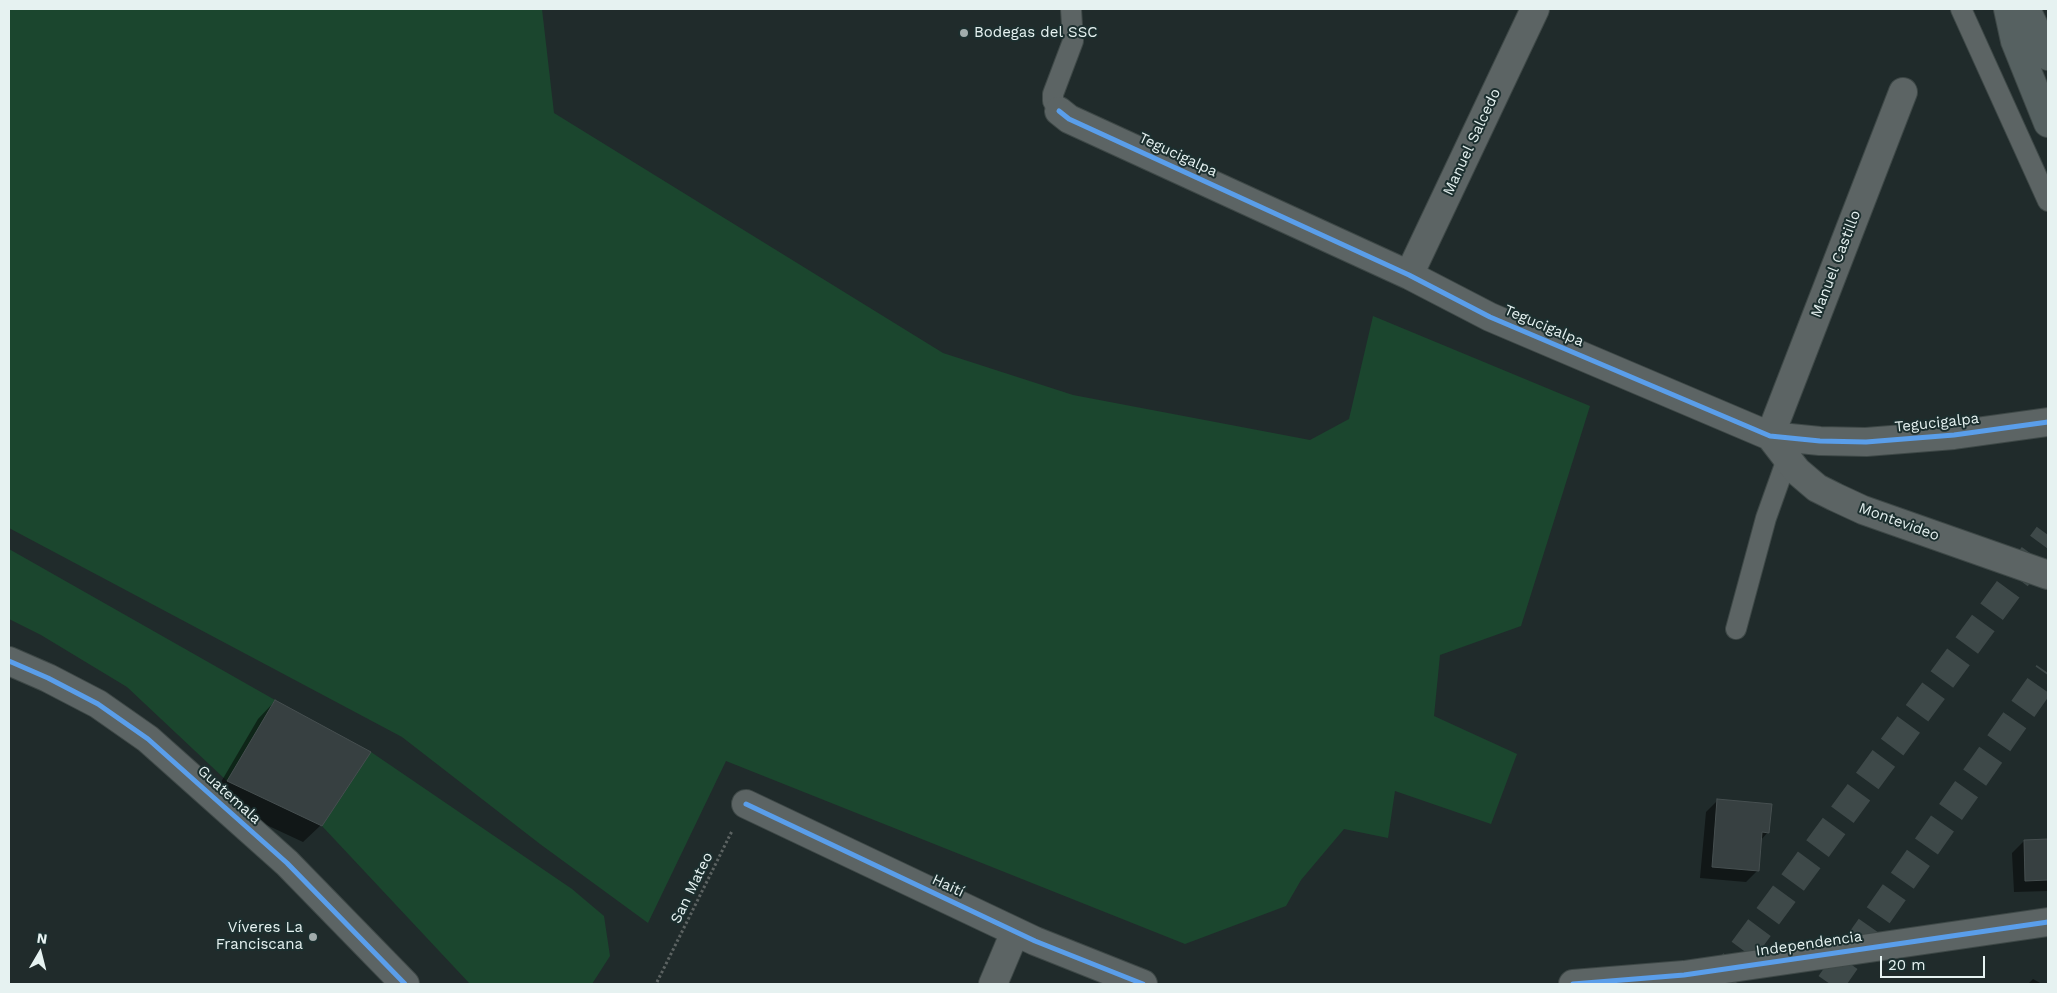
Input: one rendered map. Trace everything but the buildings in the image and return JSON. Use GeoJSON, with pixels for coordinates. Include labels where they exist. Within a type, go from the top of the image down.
{"type":"FeatureCollection","features":[{"type":"Feature","properties":{"kind":"street","name":"Manuel Salcedo"},"geometry":{"type":"LineString","coordinates":[[1409,275],[1535,9]]}},
{"type":"Feature","properties":{"kind":"street"},"geometry":{"type":"LineString","coordinates":[[2008,9],[2015,41],[2048,123]]}},
{"type":"Feature","properties":{"kind":"street"},"geometry":{"type":"LineString","coordinates":[[2026,9],[2048,56]]}},
{"type":"Feature","properties":{"kind":"street","name":"Manuel Castillo"},"geometry":{"type":"LineString","coordinates":[[1770,436],[1903,92]]}},
{"type":"Feature","properties":{"kind":"street","name":"Tegucigalpa"},"geometry":{"type":"LineString","coordinates":[[1059,111],[1069,119],[1409,275],[1490,316],[1770,436],[1820,441],[1866,442],[1954,435],[2048,422]]}},
{"type":"Feature","properties":{"kind":"street","name":"Montevideo"},"geometry":{"type":"LineString","coordinates":[[1770,436],[1797,471],[1817,488],[1863,510],[2048,575]]}},
{"type":"Feature","properties":{"kind":"street","name":"Guatemala"},"geometry":{"type":"LineString","coordinates":[[9,661],[48,678],[98,704],[148,739],[287,863],[405,984]]}},
{"type":"Feature","properties":{"kind":"street","name":"Haití"},"geometry":{"type":"LineString","coordinates":[[746,804],[1015,932],[1142,984]]}},
{"type":"Feature","properties":{"kind":"street","name":"Independencia"},"geometry":{"type":"LineString","coordinates":[[1573,984],[1681,980],[2048,922]]}},
{"type":"Feature","properties":{"kind":"street"},"geometry":{"type":"LineString","coordinates":[[993,984],[1015,932]]}},
{"type":"Feature","properties":{"kind":"lane","name":"Tegucigalpa"},"geometry":{"type":"LineString","coordinates":[[1059,111],[1052,100],[1073,41],[1071,9]]}},
{"type":"Feature","properties":{"kind":"lane"},"geometry":{"type":"LineString","coordinates":[[1961,9],[2048,202]]}},
{"type":"Feature","properties":{"kind":"lane"},"geometry":{"type":"LineString","coordinates":[[1736,629],[1766,518],[1787,459]]}},
{"type":"Feature","properties":{"kind":"green space"},"geometry":{"type":"Polygon","coordinates":[[[9,9],[542,9],[554,113],[943,353],[1073,395],[1310,440],[1349,419],[1373,316],[1590,406],[1521,626],[1440,655],[1434,716],[1517,754],[1491,824],[1395,791],[1388,838],[1344,829],[1301,880],[1286,906],[1185,944],[726,761],[648,923],[540,844],[402,737],[9,528],[9,9]]]}},
{"type":"Feature","properties":{"kind":"green space"},"geometry":{"type":"Polygon","coordinates":[[[9,549],[275,700],[227,781],[127,687],[41,635],[9,619],[9,549]]]}},
{"type":"Feature","properties":{"kind":"green space"},"geometry":{"type":"Polygon","coordinates":[[[371,752],[572,889],[604,916],[610,956],[592,984],[470,984],[322,826],[371,752]]]}},
{"type":"Feature","properties":{"kind":"tunnel"},"geometry":{"type":"LineString","coordinates":[[1718,984],[2048,535]]}},
{"type":"Feature","properties":{"kind":"tunnel"},"geometry":{"type":"LineString","coordinates":[[1830,984],[2048,673]]}},
{"type":"Feature","properties":{"kind":"cycle path"},"geometry":{"type":"LineString","coordinates":[[1059,111],[1069,119],[1409,275],[1490,317],[1770,436],[1820,441],[1866,442],[1954,435],[2048,422]]}},
{"type":"Feature","properties":{"kind":"cycle path"},"geometry":{"type":"LineString","coordinates":[[9,661],[48,678],[98,704],[148,739],[287,863],[405,984]]}},
{"type":"Feature","properties":{"kind":"cycle path"},"geometry":{"type":"LineString","coordinates":[[746,804],[1035,941],[1143,984]]}},
{"type":"Feature","properties":{"kind":"cycle path"},"geometry":{"type":"LineString","coordinates":[[1573,984],[1684,975],[2048,922]]}},
{"type":"Feature","properties":{"kind":"place","name":"Bodegas del SSC"},"geometry":{"type":"Point","coordinates":[964,33]}},
{"type":"Feature","properties":{"kind":"place","name":"Víveres La Franciscana"},"geometry":{"type":"Point","coordinates":[313,937]}}]}
